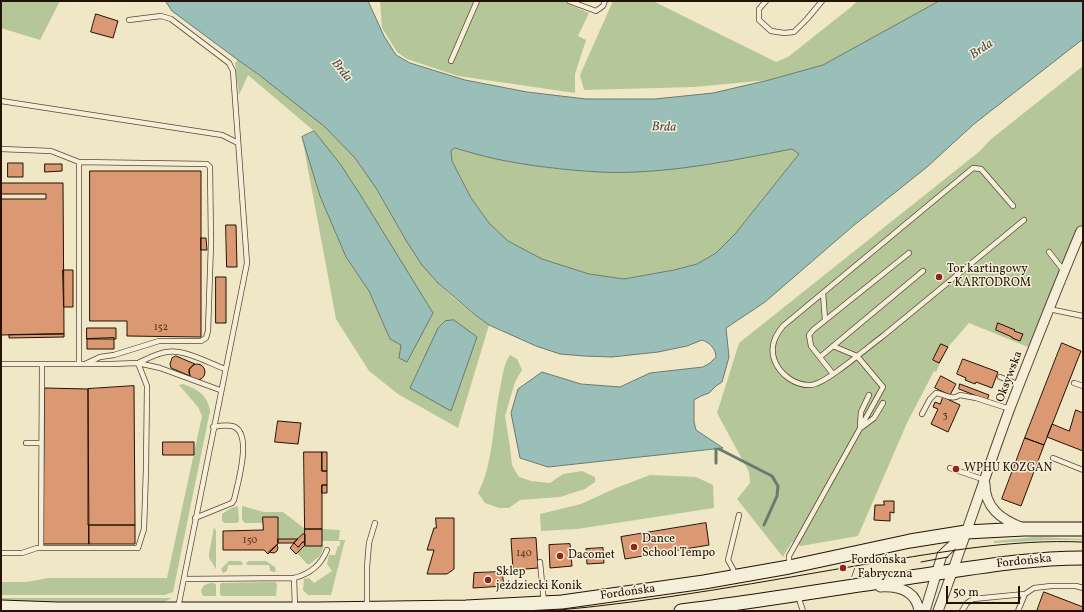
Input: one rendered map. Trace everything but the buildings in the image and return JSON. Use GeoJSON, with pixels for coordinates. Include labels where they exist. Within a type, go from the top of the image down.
{"type":"FeatureCollection","features":[{"type":"Feature","properties":{"kind":"main road"},"geometry":{"type":"LineString","coordinates":[[966,532],[1024,528],[1083,529]]}},
{"type":"Feature","properties":{"kind":"main road","name":"Fordońska"},"geometry":{"type":"LineString","coordinates":[[1,607],[57,609],[367,609],[466,607],[562,602],[663,589],[789,567],[910,541],[966,532]]}},
{"type":"Feature","properties":{"kind":"main road","name":"Fordońska"},"geometry":{"type":"LineString","coordinates":[[936,573],[1041,559],[1083,558]]}},
{"type":"Feature","properties":{"kind":"main road"},"geometry":{"type":"LineString","coordinates":[[681,611],[798,595],[936,573]]}},
{"type":"Feature","properties":{"kind":"street","name":"Oksywska"},"geometry":{"type":"LineString","coordinates":[[938,611],[959,570],[966,532],[1010,409],[1064,271],[1080,236]]}},
{"type":"Feature","properties":{"kind":"street"},"geometry":{"type":"LineString","coordinates":[[985,480],[986,497],[995,511],[1004,519],[1024,528]]}},
{"type":"Feature","properties":{"kind":"street"},"geometry":{"type":"LineString","coordinates":[[925,611],[944,552],[966,532]]}},
{"type":"Feature","properties":{"kind":"street"},"geometry":{"type":"LineString","coordinates":[[845,587],[890,586],[899,588],[908,591],[917,603],[919,611]]}},
{"type":"Feature","properties":{"kind":"lane"},"geometry":{"type":"LineString","coordinates":[[451,61],[477,1]]}},
{"type":"Feature","properties":{"kind":"lane"},"geometry":{"type":"LineString","coordinates":[[569,1],[596,11],[605,1]]}},
{"type":"Feature","properties":{"kind":"lane"},"geometry":{"type":"LineString","coordinates":[[766,1],[759,10],[759,20],[771,31],[784,33],[794,32],[822,1]]}},
{"type":"Feature","properties":{"kind":"lane"},"geometry":{"type":"LineString","coordinates":[[129,20],[161,16],[170,19],[229,63],[233,71],[247,264],[220,390],[177,609]]}},
{"type":"Feature","properties":{"kind":"lane"},"geometry":{"type":"LineString","coordinates":[[1,101],[222,135],[238,143]]}},
{"type":"Feature","properties":{"kind":"lane"},"geometry":{"type":"LineString","coordinates":[[1,149],[51,151],[79,162],[207,164],[210,167],[211,243],[208,331],[206,338],[201,341],[159,341],[114,355],[100,357],[85,364]]}},
{"type":"Feature","properties":{"kind":"lane"},"geometry":{"type":"LineString","coordinates":[[79,162],[79,364]]}},
{"type":"Feature","properties":{"kind":"lane"},"geometry":{"type":"LineString","coordinates":[[1013,206],[981,169],[973,168],[780,330],[772,348],[776,366],[783,375],[801,384],[812,385],[820,383],[857,356],[1024,220]]}},
{"type":"Feature","properties":{"kind":"lane"},"geometry":{"type":"LineString","coordinates":[[1049,252],[1064,271]]}},
{"type":"Feature","properties":{"kind":"lane"},"geometry":{"type":"LineString","coordinates":[[833,374],[811,346],[810,335],[813,330],[909,253]]}},
{"type":"Feature","properties":{"kind":"lane"},"geometry":{"type":"LineString","coordinates":[[820,357],[924,271]]}},
{"type":"Feature","properties":{"kind":"lane"},"geometry":{"type":"LineString","coordinates":[[823,293],[825,320]]}},
{"type":"Feature","properties":{"kind":"lane"},"geometry":{"type":"LineString","coordinates":[[1049,309],[1083,316]]}},
{"type":"Feature","properties":{"kind":"lane"},"geometry":{"type":"LineString","coordinates":[[789,567],[789,556],[883,387],[857,356],[833,346]]}},
{"type":"Feature","properties":{"kind":"lane"},"geometry":{"type":"LineString","coordinates":[[138,363],[162,353],[174,351],[192,356],[225,369]]}},
{"type":"Feature","properties":{"kind":"lane"},"geometry":{"type":"LineString","coordinates":[[1,553],[22,553],[41,548],[138,548],[144,529],[147,386],[138,363]]}},
{"type":"Feature","properties":{"kind":"lane"},"geometry":{"type":"LineString","coordinates":[[1,364],[138,363],[160,368],[220,390]]}},
{"type":"Feature","properties":{"kind":"lane"},"geometry":{"type":"LineString","coordinates":[[41,548],[38,486],[41,443],[42,364]]}},
{"type":"Feature","properties":{"kind":"lane"},"geometry":{"type":"LineString","coordinates":[[1000,377],[1020,385]]}},
{"type":"Feature","properties":{"kind":"lane"},"geometry":{"type":"LineString","coordinates":[[1074,383],[1083,386]]}},
{"type":"Feature","properties":{"kind":"lane"},"geometry":{"type":"LineString","coordinates":[[922,414],[930,399],[936,393],[951,398],[956,398],[960,395],[976,398],[1010,409]]}},
{"type":"Feature","properties":{"kind":"lane"},"geometry":{"type":"LineString","coordinates":[[859,429],[861,412],[869,395]]}},
{"type":"Feature","properties":{"kind":"lane"},"geometry":{"type":"LineString","coordinates":[[859,429],[874,418],[883,403]]}},
{"type":"Feature","properties":{"kind":"lane"},"geometry":{"type":"LineString","coordinates":[[195,518],[232,503],[234,500],[244,452],[243,440],[238,429],[233,426],[213,426]]}},
{"type":"Feature","properties":{"kind":"lane"},"geometry":{"type":"LineString","coordinates":[[26,443],[41,443]]}},
{"type":"Feature","properties":{"kind":"lane"},"geometry":{"type":"LineString","coordinates":[[1053,458],[1083,470]]}},
{"type":"Feature","properties":{"kind":"lane"},"geometry":{"type":"LineString","coordinates":[[950,468],[985,480]]}},
{"type":"Feature","properties":{"kind":"lane"},"geometry":{"type":"LineString","coordinates":[[735,576],[728,560],[739,516]]}},
{"type":"Feature","properties":{"kind":"lane"},"geometry":{"type":"LineString","coordinates":[[367,609],[367,561],[369,543],[375,523]]}},
{"type":"Feature","properties":{"kind":"lane"},"geometry":{"type":"LineString","coordinates":[[184,579],[294,578],[307,574],[312,570],[321,561],[327,550]]}},
{"type":"Feature","properties":{"kind":"lane"},"geometry":{"type":"LineString","coordinates":[[540,562],[544,603]]}},
{"type":"Feature","properties":{"kind":"lane"},"geometry":{"type":"LineString","coordinates":[[294,578],[295,609]]}},
{"type":"Feature","properties":{"kind":"lane"},"geometry":{"type":"LineString","coordinates":[[962,611],[967,603],[973,599],[1025,594],[1034,588],[1051,586],[1076,586],[1083,588]]}},
{"type":"Feature","properties":{"kind":"lane"},"geometry":{"type":"LineString","coordinates":[[1018,611],[1025,594]]}},
{"type":"Feature","properties":{"kind":"lane"},"geometry":{"type":"LineString","coordinates":[[798,595],[803,611]]}},
{"type":"Feature","properties":{"kind":"green space"},"geometry":{"type":"Polygon","coordinates":[[[1,1],[60,1],[40,40],[1,28],[1,1]]]}},
{"type":"Feature","properties":{"kind":"green space"},"geometry":{"type":"Polygon","coordinates":[[[380,1],[562,1],[589,13],[578,36],[586,40],[575,74],[575,93],[458,76],[407,59],[397,52],[382,28],[380,1]]]}},
{"type":"Feature","properties":{"kind":"green space"},"geometry":{"type":"Polygon","coordinates":[[[613,1],[653,1],[776,62],[788,57],[857,1],[939,1],[823,65],[769,80],[694,87],[584,90],[580,75],[613,1]]]}},
{"type":"Feature","properties":{"kind":"green space"},"geometry":{"type":"Polygon","coordinates":[[[238,60],[294,101],[319,121],[342,143],[356,159],[374,185],[413,251],[429,273],[453,297],[489,325],[458,428],[398,394],[369,371],[336,319],[302,137],[320,196],[346,257],[369,291],[390,339],[433,313],[341,165],[314,131],[248,75],[239,95],[235,63],[238,60]],[[420,368],[410,387],[451,410],[420,368]]]}},
{"type":"Feature","properties":{"kind":"green space","name":"Tor kartingowy - KARTODROM"},"geometry":{"type":"Polygon","coordinates":[[[1083,66],[1083,232],[1076,230],[1028,347],[969,323],[948,347],[936,372],[934,371],[907,423],[858,536],[801,546],[792,542],[783,557],[737,499],[750,483],[749,472],[717,413],[739,343],[980,151],[990,140],[1083,66]]]}},
{"type":"Feature","properties":{"kind":"green space"},"geometry":{"type":"Polygon","coordinates":[[[455,148],[496,159],[550,168],[600,172],[705,165],[793,149],[799,154],[735,234],[716,253],[697,264],[674,270],[624,279],[589,274],[542,259],[508,241],[489,223],[471,198],[452,161],[451,151],[455,148]]]}},
{"type":"Feature","properties":{"kind":"green space"},"geometry":{"type":"Polygon","coordinates":[[[510,355],[517,359],[522,370],[515,382],[505,416],[512,465],[519,477],[531,481],[550,483],[563,474],[582,471],[595,477],[595,482],[585,489],[560,497],[520,500],[509,508],[499,508],[485,503],[478,493],[487,468],[498,397],[506,362],[510,355]]]}},
{"type":"Feature","properties":{"kind":"green space"},"geometry":{"type":"Polygon","coordinates":[[[183,384],[201,393],[209,405],[210,411],[173,592],[165,595],[1,595],[1,582],[27,582],[48,578],[167,578],[202,416],[198,407],[179,385],[183,384]]]}},
{"type":"Feature","properties":{"kind":"green space"},"geometry":{"type":"Polygon","coordinates":[[[650,475],[696,477],[713,485],[714,508],[577,529],[541,531],[540,514],[581,504],[650,475]]]}},
{"type":"Feature","properties":{"kind":"green space"},"geometry":{"type":"Polygon","coordinates":[[[238,506],[239,521],[237,523],[225,523],[222,521],[222,514],[231,508],[238,506]]]}},
{"type":"Feature","properties":{"kind":"green space"},"geometry":{"type":"Polygon","coordinates":[[[242,506],[264,512],[283,512],[305,529],[305,534],[298,539],[278,539],[278,517],[263,517],[263,523],[245,523],[242,520],[242,506]]]}},
{"type":"Feature","properties":{"kind":"green space"},"geometry":{"type":"Polygon","coordinates":[[[214,527],[216,531],[216,569],[209,558],[214,527]]]}},
{"type":"Feature","properties":{"kind":"green space"},"geometry":{"type":"Polygon","coordinates":[[[322,529],[340,530],[339,540],[345,540],[331,595],[308,595],[303,590],[304,579],[309,578],[314,583],[332,571],[327,564],[329,555],[335,555],[338,546],[340,546],[340,541],[322,541],[322,529]]]}},
{"type":"Feature","properties":{"kind":"green space"},"geometry":{"type":"Polygon","coordinates":[[[1035,537],[1083,540],[994,543],[994,541],[1035,537]]]}},
{"type":"Feature","properties":{"kind":"green space"},"geometry":{"type":"Polygon","coordinates":[[[305,545],[324,546],[320,556],[310,564],[307,564],[297,553],[305,545]]]}},
{"type":"Feature","properties":{"kind":"green space"},"geometry":{"type":"Polygon","coordinates":[[[229,561],[241,561],[243,564],[228,565],[227,571],[223,573],[221,569],[229,561]]]}},
{"type":"Feature","properties":{"kind":"green space"},"geometry":{"type":"Polygon","coordinates":[[[249,561],[266,561],[275,567],[276,571],[270,571],[269,565],[247,565],[246,563],[249,561]]]}},
{"type":"Feature","properties":{"kind":"green space"},"geometry":{"type":"Polygon","coordinates":[[[275,582],[277,584],[276,596],[220,595],[220,584],[222,583],[275,582]]]}},
{"type":"Feature","properties":{"kind":"green space"},"geometry":{"type":"Polygon","coordinates":[[[214,583],[216,585],[216,596],[203,596],[201,591],[204,585],[214,583]]]}},
{"type":"Feature","properties":{"kind":"green space"},"geometry":{"type":"Polygon","coordinates":[[[1,598],[172,598],[158,603],[1,604],[1,598]]]}},
{"type":"Feature","properties":{"kind":"water","name":"Brda"},"geometry":{"type":"Polygon","coordinates":[[[163,1],[368,1],[384,36],[396,55],[410,63],[465,80],[527,92],[586,99],[655,99],[713,93],[769,80],[823,65],[939,1],[1083,1],[1083,39],[974,124],[927,167],[853,226],[765,302],[726,328],[729,357],[722,382],[709,393],[694,400],[694,422],[696,430],[723,448],[548,467],[520,458],[511,413],[518,389],[542,372],[581,384],[620,387],[650,373],[703,367],[716,357],[716,354],[710,344],[702,340],[687,346],[658,352],[612,357],[560,354],[536,346],[489,325],[438,283],[422,265],[376,188],[355,158],[325,127],[258,74],[172,11],[166,2],[163,1]],[[455,148],[451,151],[452,161],[471,198],[489,223],[508,241],[542,259],[589,274],[624,279],[674,270],[697,264],[716,253],[735,234],[799,154],[792,149],[672,169],[599,172],[535,166],[496,159],[455,148]]]}},
{"type":"Feature","properties":{"kind":"water"},"geometry":{"type":"Polygon","coordinates":[[[314,131],[341,165],[433,313],[407,362],[399,358],[401,345],[390,339],[369,291],[346,257],[320,196],[302,137],[314,131]]]}},
{"type":"Feature","properties":{"kind":"water"},"geometry":{"type":"Polygon","coordinates":[[[454,320],[477,337],[451,411],[410,388],[438,328],[445,321],[454,320]]]}},
{"type":"Feature","properties":{"kind":"waterway"},"geometry":{"type":"LineString","coordinates":[[716,449],[716,463]]}},
{"type":"Feature","properties":{"kind":"waterway"},"geometry":{"type":"LineString","coordinates":[[719,449],[772,476],[778,486],[777,496],[764,525]]}},
{"type":"Feature","properties":{"kind":"tram line"},"geometry":{"type":"LineString","coordinates":[[548,611],[670,597],[978,547],[1030,542],[1083,542]]}},
{"type":"Feature","properties":{"kind":"tram line"},"geometry":{"type":"LineString","coordinates":[[921,562],[948,557]]}},
{"type":"Feature","properties":{"kind":"place","name":"Tor kartingowy - KARTODROM"},"geometry":{"type":"Point","coordinates":[939,277]}},
{"type":"Feature","properties":{"kind":"place","name":"WPHU KOZGAN"},"geometry":{"type":"Point","coordinates":[956,469]}},
{"type":"Feature","properties":{"kind":"place","name":"Dance School Tempo"},"geometry":{"type":"Point","coordinates":[634,547]}},
{"type":"Feature","properties":{"kind":"place","name":"Dacomet"},"geometry":{"type":"Point","coordinates":[560,556]}},
{"type":"Feature","properties":{"kind":"place","name":"Fordońska / Fabryczna"},"geometry":{"type":"Point","coordinates":[843,568]}},
{"type":"Feature","properties":{"kind":"place","name":"Sklep jeździecki Konik"},"geometry":{"type":"Point","coordinates":[488,580]}}]}
